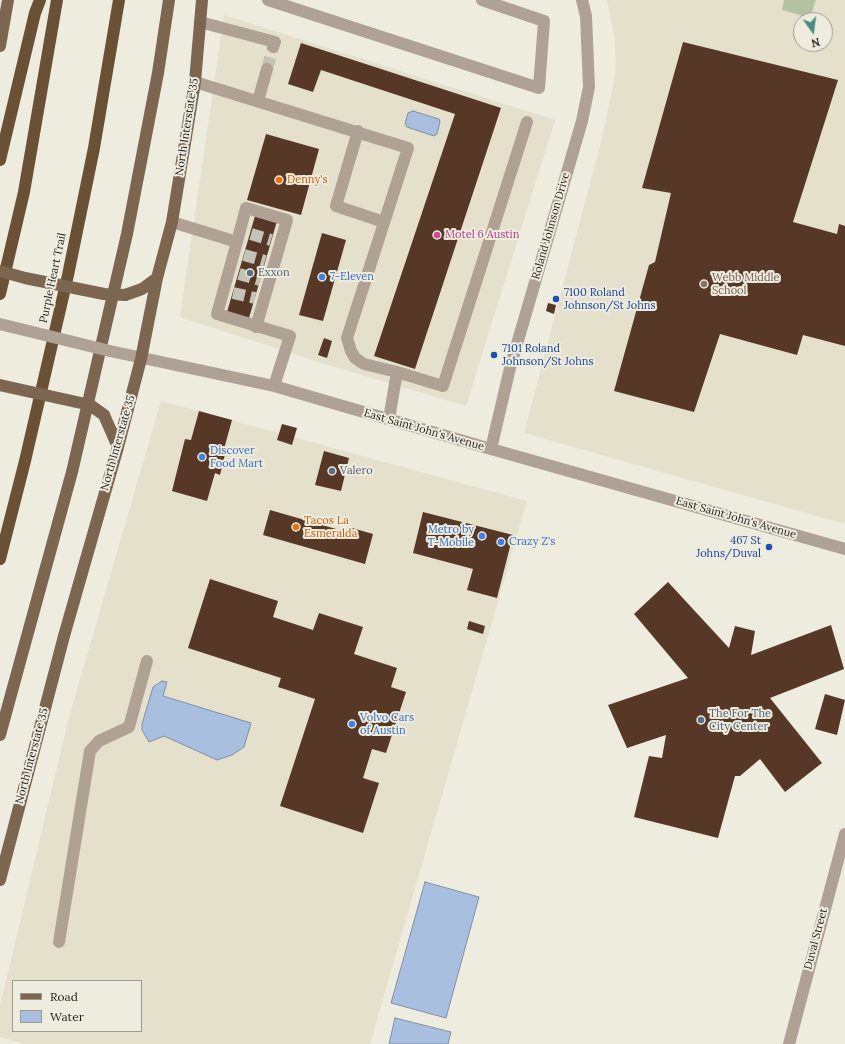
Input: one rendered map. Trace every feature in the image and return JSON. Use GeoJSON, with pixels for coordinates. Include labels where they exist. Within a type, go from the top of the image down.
{"type":"FeatureCollection","features":[{"type":"Feature","properties":{"kind":"highway"},"geometry":{"type":"LineString","coordinates":[[0,160],[35,13],[40,0]]}},
{"type":"Feature","properties":{"kind":"highway"},"geometry":{"type":"LineString","coordinates":[[0,294],[24,192],[57,0]]}},
{"type":"Feature","properties":{"kind":"highway","name":"Purple Heart Trail"},"geometry":{"type":"LineString","coordinates":[[0,559],[25,461],[70,268],[94,148],[119,0]]}},
{"type":"Feature","properties":{"kind":"main road"},"geometry":{"type":"LineString","coordinates":[[0,46],[8,0]]}},
{"type":"Feature","properties":{"kind":"main road"},"geometry":{"type":"LineString","coordinates":[[0,735],[72,472],[126,242],[158,73],[169,0]]}},
{"type":"Feature","properties":{"kind":"main road","name":"North Interstate 35"},"geometry":{"type":"LineString","coordinates":[[0,880],[64,636],[118,447],[141,359],[157,278],[172,222],[195,82],[202,0]]}},
{"type":"Feature","properties":{"kind":"main road"},"geometry":{"type":"LineString","coordinates":[[0,271],[25,278],[104,294],[125,295],[142,289],[157,278]]}},
{"type":"Feature","properties":{"kind":"main road"},"geometry":{"type":"LineString","coordinates":[[0,385],[90,405],[104,415],[118,447]]}},
{"type":"Feature","properties":{"kind":"street"},"geometry":{"type":"LineString","coordinates":[[268,0],[539,88],[544,21],[482,0]]}},
{"type":"Feature","properties":{"kind":"street","name":"Roland Johnson Drive"},"geometry":{"type":"LineString","coordinates":[[491,449],[510,368],[582,121],[589,87],[586,16],[582,0]]}},
{"type":"Feature","properties":{"kind":"street"},"geometry":{"type":"LineString","coordinates":[[200,22],[274,42],[273,47]]}},
{"type":"Feature","properties":{"kind":"street"},"geometry":{"type":"LineString","coordinates":[[258,101],[267,69]]}},
{"type":"Feature","properties":{"kind":"street"},"geometry":{"type":"LineString","coordinates":[[195,82],[358,131],[408,148],[347,338],[355,358],[364,364],[443,386],[527,122]]}},
{"type":"Feature","properties":{"kind":"street"},"geometry":{"type":"LineString","coordinates":[[358,131],[336,206],[384,222]]}},
{"type":"Feature","properties":{"kind":"street"},"geometry":{"type":"LineString","coordinates":[[256,327],[259,300],[276,242],[287,220],[246,208],[241,243],[229,291],[217,314],[256,327],[290,336],[274,386]]}},
{"type":"Feature","properties":{"kind":"street"},"geometry":{"type":"LineString","coordinates":[[172,222],[241,243]]}},
{"type":"Feature","properties":{"kind":"street","name":"East Saint John's Avenue"},"geometry":{"type":"LineString","coordinates":[[0,324],[141,359],[274,386],[845,549]]}},
{"type":"Feature","properties":{"kind":"street"},"geometry":{"type":"LineString","coordinates":[[389,419],[397,372]]}},
{"type":"Feature","properties":{"kind":"street"},"geometry":{"type":"LineString","coordinates":[[59,942],[90,751],[99,742],[129,727],[148,660]]}},
{"type":"Feature","properties":{"kind":"street","name":"Duval Street"},"geometry":{"type":"LineString","coordinates":[[789,1044],[845,834]]}},
{"type":"Feature","properties":{"kind":"shaded area","name":"Webb Middle School"},"geometry":{"type":"Polygon","coordinates":[[[607,0],[845,0],[845,524],[524,433],[603,134],[616,70],[614,35],[607,0]]]}},
{"type":"Feature","properties":{"kind":"shaded area"},"geometry":{"type":"Polygon","coordinates":[[[224,15],[555,120],[466,406],[325,364],[180,317],[224,15]]]}},
{"type":"Feature","properties":{"kind":"shaded area"},"geometry":{"type":"Polygon","coordinates":[[[161,401],[527,501],[370,1044],[26,1044],[0,1037],[0,1006],[69,717],[161,401]]]}},
{"type":"Feature","properties":{"kind":"green space"},"geometry":{"type":"Polygon","coordinates":[[[784,0],[816,0],[812,12],[793,13],[782,10],[784,0]]]}},
{"type":"Feature","properties":{"kind":"water"},"geometry":{"type":"Polygon","coordinates":[[[413,111],[439,119],[440,122],[437,134],[434,136],[407,127],[405,124],[408,113],[413,111]]]}},
{"type":"Feature","properties":{"kind":"water"},"geometry":{"type":"Polygon","coordinates":[[[162,681],[167,682],[163,696],[251,723],[244,747],[232,755],[217,760],[164,736],[149,742],[142,730],[142,724],[153,687],[162,681]]]}},
{"type":"Feature","properties":{"kind":"water"},"geometry":{"type":"Polygon","coordinates":[[[425,882],[479,897],[446,1018],[391,1003],[425,882]]]}},
{"type":"Feature","properties":{"kind":"water"},"geometry":{"type":"Polygon","coordinates":[[[395,1018],[451,1032],[448,1044],[389,1044],[395,1018]]]}},
{"type":"Feature","properties":{"kind":"building"},"geometry":{"type":"Polygon","coordinates":[[[683,42],[838,80],[793,222],[837,234],[839,224],[845,226],[845,346],[803,335],[797,355],[720,334],[694,412],[614,391],[649,265],[655,262],[671,193],[642,188],[683,42]]]}},
{"type":"Feature","properties":{"kind":"building","name":"Motel 6 Austin"},"geometry":{"type":"Polygon","coordinates":[[[301,43],[501,108],[415,369],[374,356],[455,114],[321,70],[313,92],[288,84],[301,43]]]}},
{"type":"Feature","properties":{"kind":"building"},"geometry":{"type":"Polygon","coordinates":[[[266,134],[319,149],[301,215],[247,200],[266,134]]]}},
{"type":"Feature","properties":{"kind":"building"},"geometry":{"type":"Polygon","coordinates":[[[255,216],[277,221],[249,318],[227,312],[255,216]]]}},
{"type":"Feature","properties":{"kind":"building","name":"7-Eleven"},"geometry":{"type":"Polygon","coordinates":[[[322,233],[346,240],[323,321],[299,315],[322,233]]]}},
{"type":"Feature","properties":{"kind":"building"},"geometry":{"type":"Polygon","coordinates":[[[548,303],[556,305],[554,314],[546,311],[548,303]]]}},
{"type":"Feature","properties":{"kind":"building"},"geometry":{"type":"Polygon","coordinates":[[[324,338],[332,341],[327,358],[318,355],[324,338]]]}},
{"type":"Feature","properties":{"kind":"building"},"geometry":{"type":"Polygon","coordinates":[[[199,411],[232,420],[224,449],[226,450],[220,475],[215,473],[207,501],[172,491],[185,439],[191,440],[199,411]]]}},
{"type":"Feature","properties":{"kind":"building"},"geometry":{"type":"Polygon","coordinates":[[[282,424],[297,428],[292,445],[277,440],[282,424]]]}},
{"type":"Feature","properties":{"kind":"building","name":"Valero"},"geometry":{"type":"Polygon","coordinates":[[[324,451],[349,458],[341,491],[315,485],[324,451]]]}},
{"type":"Feature","properties":{"kind":"building"},"geometry":{"type":"Polygon","coordinates":[[[270,510],[350,533],[352,528],[373,534],[365,564],[263,535],[270,510]]]}},
{"type":"Feature","properties":{"kind":"building"},"geometry":{"type":"Polygon","coordinates":[[[423,512],[513,535],[497,598],[467,590],[473,569],[413,553],[423,512]]]}},
{"type":"Feature","properties":{"kind":"building","name":"Volvo Cars of Austin"},"geometry":{"type":"Polygon","coordinates":[[[210,579],[278,601],[273,617],[313,630],[319,613],[363,627],[354,654],[397,668],[391,687],[406,692],[386,753],[372,749],[363,778],[379,783],[363,833],[280,806],[315,699],[278,687],[281,678],[188,648],[210,579]]]}},
{"type":"Feature","properties":{"kind":"building","name":"The For The City Center"},"geometry":{"type":"Polygon","coordinates":[[[668,582],[729,648],[735,626],[755,631],[751,655],[831,625],[844,669],[770,698],[822,763],[785,792],[760,759],[740,776],[735,776],[718,838],[634,817],[649,756],[662,758],[666,735],[627,748],[608,705],[688,678],[634,614],[668,582]]]}},
{"type":"Feature","properties":{"kind":"building"},"geometry":{"type":"Polygon","coordinates":[[[469,621],[485,626],[483,634],[467,629],[469,621]]]}},
{"type":"Feature","properties":{"kind":"building"},"geometry":{"type":"Polygon","coordinates":[[[825,694],[845,700],[837,735],[815,729],[825,694]]]}},
{"type":"Feature","properties":{"kind":"tunnel"},"geometry":{"type":"LineString","coordinates":[[267,69],[273,47]]}},
{"type":"Feature","properties":{"kind":"tunnel"},"geometry":{"type":"LineString","coordinates":[[251,234],[271,240]]}},
{"type":"Feature","properties":{"kind":"tunnel"},"geometry":{"type":"LineString","coordinates":[[244,255],[265,261]]}},
{"type":"Feature","properties":{"kind":"tunnel"},"geometry":{"type":"LineString","coordinates":[[239,274],[260,280]]}},
{"type":"Feature","properties":{"kind":"tunnel"},"geometry":{"type":"LineString","coordinates":[[233,293],[255,298]]}},
{"type":"Feature","properties":{"kind":"place","name":"Denny's"},"geometry":{"type":"Point","coordinates":[279,180]}},
{"type":"Feature","properties":{"kind":"place","name":"Motel 6 Austin"},"geometry":{"type":"Point","coordinates":[437,235]}},
{"type":"Feature","properties":{"kind":"place","name":"Exxon"},"geometry":{"type":"Point","coordinates":[250,273]}},
{"type":"Feature","properties":{"kind":"place","name":"7-Eleven"},"geometry":{"type":"Point","coordinates":[322,277]}},
{"type":"Feature","properties":{"kind":"place","name":"Webb Middle School"},"geometry":{"type":"Point","coordinates":[704,284]}},
{"type":"Feature","properties":{"kind":"place","name":"7100 Roland Johnson/St Johns"},"geometry":{"type":"Point","coordinates":[556,299]}},
{"type":"Feature","properties":{"kind":"place","name":"7101 Roland Johnson/St Johns"},"geometry":{"type":"Point","coordinates":[494,355]}},
{"type":"Feature","properties":{"kind":"place","name":"Discover Food Mart"},"geometry":{"type":"Point","coordinates":[202,457]}},
{"type":"Feature","properties":{"kind":"place","name":"Valero"},"geometry":{"type":"Point","coordinates":[332,471]}},
{"type":"Feature","properties":{"kind":"place","name":"Tacos La Esmeralda"},"geometry":{"type":"Point","coordinates":[296,527]}},
{"type":"Feature","properties":{"kind":"place","name":"Metro by T-Mobile"},"geometry":{"type":"Point","coordinates":[482,536]}},
{"type":"Feature","properties":{"kind":"place","name":"Crazy Z's"},"geometry":{"type":"Point","coordinates":[501,542]}},
{"type":"Feature","properties":{"kind":"place","name":"467 St Johns/Duval"},"geometry":{"type":"Point","coordinates":[769,547]}},
{"type":"Feature","properties":{"kind":"place","name":"The For The City Center"},"geometry":{"type":"Point","coordinates":[701,720]}},
{"type":"Feature","properties":{"kind":"place","name":"Volvo Cars of Austin"},"geometry":{"type":"Point","coordinates":[352,724]}}]}
